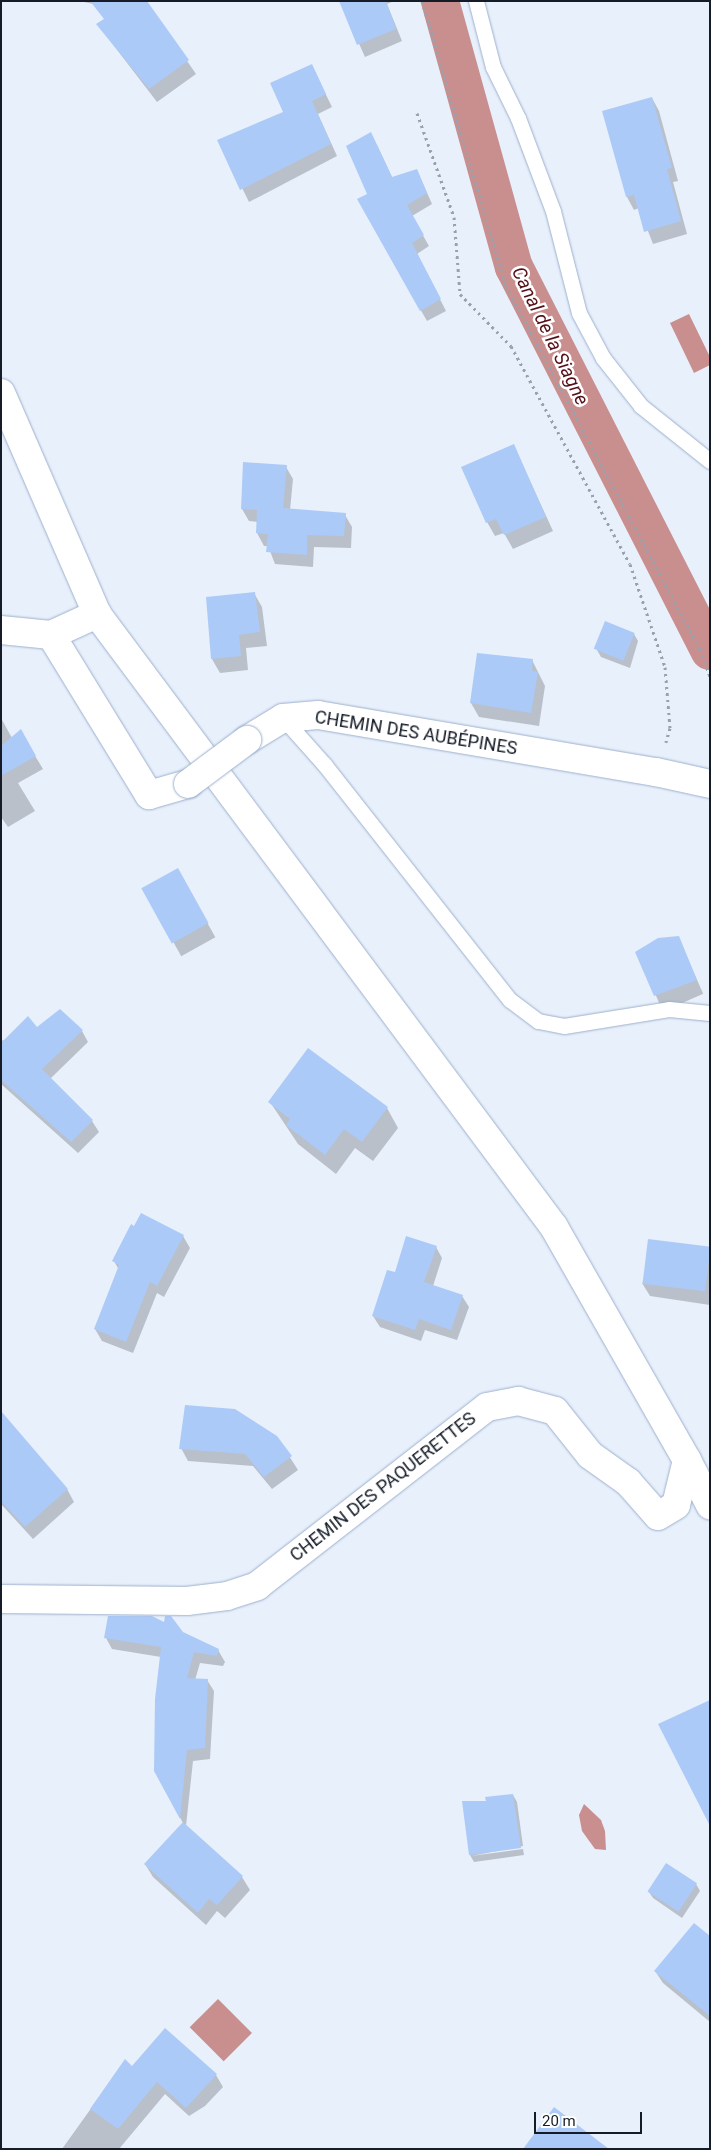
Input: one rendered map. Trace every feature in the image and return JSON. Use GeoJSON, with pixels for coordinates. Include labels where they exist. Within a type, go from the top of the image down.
{"type":"FeatureCollection","features":[{"type":"Feature","properties":{"kind":"street"},"geometry":{"type":"LineString","coordinates":[[1,393],[97,614],[554,1227],[687,1460],[710,1505]]}},
{"type":"Feature","properties":{"kind":"street"},"geometry":{"type":"LineString","coordinates":[[1,630],[51,635],[97,614]]}},
{"type":"Feature","properties":{"kind":"street","name":"CHEMIN DES AUBÉPINES"},"geometry":{"type":"LineString","coordinates":[[51,635],[149,795],[188,784],[246,740],[283,718],[318,715],[656,772],[710,784]]}},
{"type":"Feature","properties":{"kind":"street","name":"CHEMIN DES PAQUERETTES"},"geometry":{"type":"LineString","coordinates":[[1,1599],[187,1601],[227,1596],[257,1586],[487,1407],[518,1401],[555,1411],[590,1455],[628,1482],[658,1516],[676,1505],[687,1460]]}},
{"type":"Feature","properties":{"kind":"lane"},"geometry":{"type":"LineString","coordinates":[[476,1],[493,67],[518,118],[553,210],[579,312],[603,358],[641,406],[710,462]]}},
{"type":"Feature","properties":{"kind":"lane"},"geometry":{"type":"LineString","coordinates":[[283,718],[324,764],[510,1000],[538,1021],[564,1026],[669,1009],[710,1013]]}},
{"type":"Feature","properties":{"kind":"path"},"geometry":{"type":"LineString","coordinates":[[422,1],[506,286],[700,649],[710,676]]}},
{"type":"Feature","properties":{"kind":"path"},"geometry":{"type":"LineString","coordinates":[[417,113],[454,218],[460,294],[511,346],[630,564],[665,667],[670,728],[656,772]]}},
{"type":"Feature","properties":{"kind":"shaded area"},"geometry":{"type":"Polygon","coordinates":[[[689,314],[710,357],[710,365],[694,373],[670,323],[689,314]]]}},
{"type":"Feature","properties":{"kind":"shaded area"},"geometry":{"type":"Polygon","coordinates":[[[584,1804],[601,1820],[605,1831],[606,1850],[595,1849],[582,1831],[579,1815],[584,1804]]]}},
{"type":"Feature","properties":{"kind":"shaded area"},"geometry":{"type":"Polygon","coordinates":[[[218,1999],[252,2033],[224,2061],[190,2027],[218,1999]]]}},
{"type":"Feature","properties":{"kind":"building"},"geometry":{"type":"Polygon","coordinates":[[[90,1],[147,1],[189,60],[149,89],[96,24],[104,19],[90,1]]]}},
{"type":"Feature","properties":{"kind":"building"},"geometry":{"type":"Polygon","coordinates":[[[339,1],[386,1],[396,29],[357,45],[339,1]]]}},
{"type":"Feature","properties":{"kind":"building"},"geometry":{"type":"Polygon","coordinates":[[[312,64],[326,94],[312,101],[331,144],[240,190],[217,140],[283,112],[270,83],[312,64]]]}},
{"type":"Feature","properties":{"kind":"building"},"geometry":{"type":"Polygon","coordinates":[[[652,97],[672,168],[667,169],[681,221],[644,232],[634,195],[626,197],[602,111],[652,97]]]}},
{"type":"Feature","properties":{"kind":"building"},"geometry":{"type":"Polygon","coordinates":[[[371,132],[392,177],[417,169],[427,193],[407,205],[424,235],[412,243],[441,299],[420,311],[357,199],[367,194],[346,146],[371,132]]]}},
{"type":"Feature","properties":{"kind":"building"},"geometry":{"type":"Polygon","coordinates":[[[514,444],[546,517],[504,535],[496,519],[486,523],[461,467],[514,444]]]}},
{"type":"Feature","properties":{"kind":"building"},"geometry":{"type":"Polygon","coordinates":[[[243,462],[287,465],[283,508],[346,513],[344,536],[307,535],[307,555],[266,552],[268,534],[256,533],[257,510],[241,509],[243,462]]]}},
{"type":"Feature","properties":{"kind":"building"},"geometry":{"type":"Polygon","coordinates":[[[255,592],[260,632],[239,635],[241,656],[211,659],[206,597],[255,592]]]}},
{"type":"Feature","properties":{"kind":"building"},"geometry":{"type":"Polygon","coordinates":[[[605,621],[635,633],[623,661],[594,649],[605,621]]]}},
{"type":"Feature","properties":{"kind":"building"},"geometry":{"type":"Polygon","coordinates":[[[477,653],[533,659],[532,671],[538,672],[531,713],[470,703],[477,653]]]}},
{"type":"Feature","properties":{"kind":"building"},"geometry":{"type":"Polygon","coordinates":[[[21,729],[36,756],[1,776],[1,746],[21,729]]]}},
{"type":"Feature","properties":{"kind":"building"},"geometry":{"type":"Polygon","coordinates":[[[178,868],[209,923],[172,943],[141,888],[178,868]]]}},
{"type":"Feature","properties":{"kind":"building"},"geometry":{"type":"Polygon","coordinates":[[[679,936],[697,980],[654,996],[635,952],[658,938],[679,936]]]}},
{"type":"Feature","properties":{"kind":"building"},"geometry":{"type":"Polygon","coordinates":[[[60,1009],[83,1030],[42,1069],[93,1120],[71,1142],[1,1080],[1,1043],[28,1016],[37,1027],[60,1009]]]}},
{"type":"Feature","properties":{"kind":"building"},"geometry":{"type":"Polygon","coordinates":[[[308,1048],[388,1107],[362,1142],[344,1129],[325,1155],[286,1125],[290,1119],[268,1102],[308,1048]]]}},
{"type":"Feature","properties":{"kind":"building"},"geometry":{"type":"Polygon","coordinates":[[[141,1213],[184,1235],[157,1286],[150,1282],[126,1342],[94,1329],[119,1265],[112,1261],[131,1224],[134,1226],[141,1213]]]}},
{"type":"Feature","properties":{"kind":"building"},"geometry":{"type":"Polygon","coordinates":[[[406,1236],[437,1246],[424,1282],[463,1295],[451,1330],[419,1319],[415,1330],[372,1316],[387,1270],[395,1272],[406,1236]]]}},
{"type":"Feature","properties":{"kind":"building"},"geometry":{"type":"Polygon","coordinates":[[[648,1239],[710,1247],[705,1291],[643,1284],[648,1239]]]}},
{"type":"Feature","properties":{"kind":"building"},"geometry":{"type":"Polygon","coordinates":[[[185,1405],[235,1409],[277,1436],[292,1456],[264,1477],[245,1454],[179,1449],[185,1405]]]}},
{"type":"Feature","properties":{"kind":"building"},"geometry":{"type":"Polygon","coordinates":[[[1,1411],[68,1489],[25,1527],[1,1501],[1,1411]]]}},
{"type":"Feature","properties":{"kind":"building"},"geometry":{"type":"Polygon","coordinates":[[[108,1616],[152,1616],[164,1622],[165,1616],[171,1616],[183,1632],[219,1649],[217,1656],[194,1652],[187,1678],[208,1679],[205,1748],[187,1750],[180,1819],[154,1771],[155,1699],[161,1647],[104,1638],[108,1616]]]}},
{"type":"Feature","properties":{"kind":"building"},"geometry":{"type":"Polygon","coordinates":[[[710,1700],[710,1826],[658,1724],[710,1700]]]}},
{"type":"Feature","properties":{"kind":"building"},"geometry":{"type":"Polygon","coordinates":[[[513,1794],[521,1848],[469,1855],[462,1801],[486,1801],[485,1797],[513,1794]]]}},
{"type":"Feature","properties":{"kind":"building"},"geometry":{"type":"Polygon","coordinates":[[[183,1822],[243,1876],[217,1905],[209,1899],[198,1913],[144,1864],[183,1822]]]}},
{"type":"Feature","properties":{"kind":"building"},"geometry":{"type":"Polygon","coordinates":[[[666,1863],[697,1883],[679,1912],[647,1892],[666,1863]]]}},
{"type":"Feature","properties":{"kind":"building"},"geometry":{"type":"Polygon","coordinates":[[[694,1923],[710,1936],[710,2016],[654,1971],[694,1923]]]}},
{"type":"Feature","properties":{"kind":"building"},"geometry":{"type":"Polygon","coordinates":[[[165,2028],[217,2074],[186,2108],[157,2082],[118,2129],[90,2109],[125,2059],[132,2066],[165,2028]]]}},
{"type":"Feature","properties":{"kind":"building"},"geometry":{"type":"Polygon","coordinates":[[[554,2107],[609,2149],[523,2149],[554,2107]]]}},
{"type":"Feature","properties":{"kind":"waterway","name":"Canal de la Siagne"},"geometry":{"type":"LineString","coordinates":[[440,1],[514,267],[710,651]]}}]}
